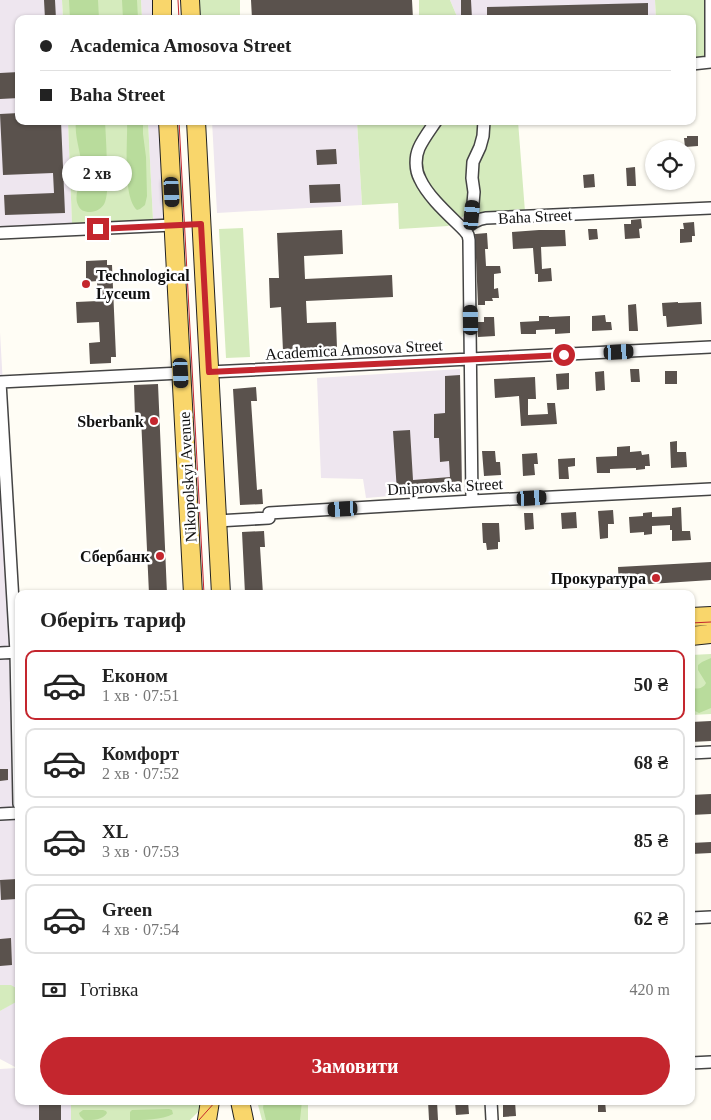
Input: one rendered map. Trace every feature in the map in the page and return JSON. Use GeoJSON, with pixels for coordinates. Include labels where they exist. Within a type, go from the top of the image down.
{"type":"FeatureCollection","features":[{"type":"Feature","properties":{"kind":"main road"},"geometry":{"type":"LineString","coordinates":[[162,0],[162,15]]}},
{"type":"Feature","properties":{"kind":"main road"},"geometry":{"type":"LineString","coordinates":[[190,0],[190,15]]}},
{"type":"Feature","properties":{"kind":"main road","name":"Nikopolskyi Avenue"},"geometry":{"type":"LineString","coordinates":[[168,125],[193,590]]}},
{"type":"Feature","properties":{"kind":"main road","name":"Nikopolskyi Avenue"},"geometry":{"type":"LineString","coordinates":[[196,125],[220,590]]}},
{"type":"Feature","properties":{"kind":"main road"},"geometry":{"type":"LineString","coordinates":[[173,225],[201,224]]}},
{"type":"Feature","properties":{"kind":"main road"},"geometry":{"type":"LineString","coordinates":[[695,617],[711,616]]}},
{"type":"Feature","properties":{"kind":"main road"},"geometry":{"type":"LineString","coordinates":[[695,636],[711,634]]}},
{"type":"Feature","properties":{"kind":"main road"},"geometry":{"type":"LineString","coordinates":[[207,1120],[209,1105]]}},
{"type":"Feature","properties":{"kind":"main road"},"geometry":{"type":"LineString","coordinates":[[241,1105],[244,1120]]}},
{"type":"Feature","properties":{"kind":"street"},"geometry":{"type":"LineString","coordinates":[[696,63],[711,61],[711,0]]}},
{"type":"Feature","properties":{"kind":"street"},"geometry":{"type":"LineString","coordinates":[[434,125],[419,149],[417,170],[420,179],[432,197],[464,230],[469,240],[472,501]]}},
{"type":"Feature","properties":{"kind":"street"},"geometry":{"type":"LineString","coordinates":[[464,230],[473,222],[473,162],[483,136],[484,125]]}},
{"type":"Feature","properties":{"kind":"street","name":"Baha Street"},"geometry":{"type":"LineString","coordinates":[[473,222],[486,218],[711,208]]}},
{"type":"Feature","properties":{"kind":"street"},"geometry":{"type":"LineString","coordinates":[[0,233],[173,225]]}},
{"type":"Feature","properties":{"kind":"street","name":"Academica Amosova Street"},"geometry":{"type":"LineString","coordinates":[[209,372],[711,347]]}},
{"type":"Feature","properties":{"kind":"street"},"geometry":{"type":"LineString","coordinates":[[15,607],[0,382],[181,373]]}},
{"type":"Feature","properties":{"kind":"street","name":"Dniprovska Street"},"geometry":{"type":"LineString","coordinates":[[217,521],[269,518],[269,513],[711,489]]}},
{"type":"Feature","properties":{"kind":"street"},"geometry":{"type":"LineString","coordinates":[[0,653],[15,652]]}},
{"type":"Feature","properties":{"kind":"street"},"geometry":{"type":"LineString","coordinates":[[695,753],[711,752]]}},
{"type":"Feature","properties":{"kind":"street"},"geometry":{"type":"LineString","coordinates":[[0,814],[15,813]]}},
{"type":"Feature","properties":{"kind":"street"},"geometry":{"type":"LineString","coordinates":[[695,918],[711,917]]}},
{"type":"Feature","properties":{"kind":"street"},"geometry":{"type":"LineString","coordinates":[[695,1063],[711,1062]]}},
{"type":"Feature","properties":{"kind":"street"},"geometry":{"type":"LineString","coordinates":[[491,1105],[492,1120]]}},
{"type":"Feature","properties":{"kind":"shaded area"},"geometry":{"type":"Polygon","coordinates":[[[0,0],[62,0],[63,15],[15,15],[15,125],[68,125],[72,223],[153,220],[148,125],[163,125],[170,228],[0,237],[0,0]]]}},
{"type":"Feature","properties":{"kind":"shaded area"},"geometry":{"type":"Polygon","coordinates":[[[141,0],[156,0],[157,15],[142,15],[141,0]]]}},
{"type":"Feature","properties":{"kind":"shaded area"},"geometry":{"type":"Polygon","coordinates":[[[450,0],[655,0],[656,15],[456,15],[450,0]]]}},
{"type":"Feature","properties":{"kind":"shaded area"},"geometry":{"type":"Polygon","coordinates":[[[212,125],[357,125],[362,205],[217,213],[212,125]]]}},
{"type":"Feature","properties":{"kind":"shaded area"},"geometry":{"type":"Polygon","coordinates":[[[0,332],[15,599],[15,998],[11,985],[0,985],[0,332]]]}},
{"type":"Feature","properties":{"kind":"shaded area"},"geometry":{"type":"Polygon","coordinates":[[[460,369],[462,490],[366,498],[363,479],[321,478],[317,378],[460,369]]]}},
{"type":"Feature","properties":{"kind":"shaded area"},"geometry":{"type":"Polygon","coordinates":[[[15,1002],[15,1067],[0,1059],[0,1011],[15,1002]]]}},
{"type":"Feature","properties":{"kind":"shaded area"},"geometry":{"type":"Polygon","coordinates":[[[15,1068],[15,1105],[71,1105],[71,1120],[0,1120],[0,1069],[15,1068]]]}},
{"type":"Feature","properties":{"kind":"green space"},"geometry":{"type":"Polygon","coordinates":[[[62,0],[141,0],[142,15],[63,15],[62,0]]]}},
{"type":"Feature","properties":{"kind":"green space"},"geometry":{"type":"Polygon","coordinates":[[[69,0],[98,0],[99,15],[70,15],[69,0]]]}},
{"type":"Feature","properties":{"kind":"green space"},"geometry":{"type":"Polygon","coordinates":[[[122,0],[137,0],[138,15],[123,15],[122,0]]]}},
{"type":"Feature","properties":{"kind":"green space"},"geometry":{"type":"Polygon","coordinates":[[[193,0],[240,0],[240,15],[194,15],[193,0]]]}},
{"type":"Feature","properties":{"kind":"green space"},"geometry":{"type":"Polygon","coordinates":[[[419,0],[450,0],[456,15],[419,15],[419,0]]]}},
{"type":"Feature","properties":{"kind":"green space"},"geometry":{"type":"Polygon","coordinates":[[[655,0],[707,0],[707,58],[696,60],[696,15],[656,15],[655,0]]]}},
{"type":"Feature","properties":{"kind":"green space"},"geometry":{"type":"Polygon","coordinates":[[[68,125],[148,125],[153,220],[72,224],[68,125]]]}},
{"type":"Feature","properties":{"kind":"green space"},"geometry":{"type":"Polygon","coordinates":[[[76,125],[105,125],[107,196],[103,206],[92,212],[86,212],[81,209],[77,201],[82,171],[76,125]]]}},
{"type":"Feature","properties":{"kind":"green space"},"geometry":{"type":"Polygon","coordinates":[[[127,125],[143,125],[147,196],[145,205],[137,210],[132,203],[129,193],[127,125]]]}},
{"type":"Feature","properties":{"kind":"green space"},"geometry":{"type":"Polygon","coordinates":[[[357,125],[518,125],[525,212],[464,216],[448,226],[399,229],[398,203],[362,205],[357,125]]]}},
{"type":"Feature","properties":{"kind":"green space"},"geometry":{"type":"Polygon","coordinates":[[[243,228],[250,357],[226,358],[219,229],[243,228]]]}},
{"type":"Feature","properties":{"kind":"green space"},"geometry":{"type":"Polygon","coordinates":[[[711,654],[711,714],[695,715],[695,655],[711,654]]]}},
{"type":"Feature","properties":{"kind":"green space"},"geometry":{"type":"Polygon","coordinates":[[[711,658],[711,708],[699,713],[695,711],[695,688],[700,688],[706,683],[698,670],[698,665],[711,658]]]}},
{"type":"Feature","properties":{"kind":"green space"},"geometry":{"type":"Polygon","coordinates":[[[0,985],[11,985],[15,987],[15,1003],[0,1011],[0,985]]]}},
{"type":"Feature","properties":{"kind":"green space"},"geometry":{"type":"Polygon","coordinates":[[[71,1105],[200,1105],[198,1112],[190,1120],[71,1120],[71,1105]]]}},
{"type":"Feature","properties":{"kind":"green space"},"geometry":{"type":"Polygon","coordinates":[[[258,1105],[308,1105],[308,1120],[262,1120],[258,1105]]]}},
{"type":"Feature","properties":{"kind":"green space"},"geometry":{"type":"Polygon","coordinates":[[[263,1105],[302,1105],[300,1120],[266,1120],[263,1105]]]}},
{"type":"Feature","properties":{"kind":"green space"},"geometry":{"type":"Polygon","coordinates":[[[83,1110],[103,1110],[107,1113],[94,1120],[84,1120],[79,1113],[83,1110]]]}},
{"type":"Feature","properties":{"kind":"green space"},"geometry":{"type":"Polygon","coordinates":[[[132,1110],[172,1110],[173,1114],[152,1119],[130,1120],[130,1112],[132,1110]]]}},
{"type":"Feature","properties":{"kind":"building"},"geometry":{"type":"Polygon","coordinates":[[[44,0],[55,0],[56,15],[45,15],[44,0]]]}},
{"type":"Feature","properties":{"kind":"building"},"geometry":{"type":"Polygon","coordinates":[[[251,0],[412,0],[413,15],[252,15],[251,0]]]}},
{"type":"Feature","properties":{"kind":"building"},"geometry":{"type":"Polygon","coordinates":[[[461,0],[471,0],[472,15],[461,15],[461,0]]]}},
{"type":"Feature","properties":{"kind":"building"},"geometry":{"type":"Polygon","coordinates":[[[648,3],[648,15],[487,15],[487,7],[648,3]]]}},
{"type":"Feature","properties":{"kind":"building"},"geometry":{"type":"Polygon","coordinates":[[[15,72],[15,98],[0,99],[0,73],[15,72]]]}},
{"type":"Feature","properties":{"kind":"building"},"geometry":{"type":"Polygon","coordinates":[[[15,113],[15,125],[61,125],[65,213],[5,215],[4,195],[54,193],[53,173],[3,175],[0,114],[15,113]]]}},
{"type":"Feature","properties":{"kind":"building"},"geometry":{"type":"Polygon","coordinates":[[[687,136],[698,136],[698,146],[695,146],[695,140],[684,140],[684,138],[687,138],[687,136]]]}},
{"type":"Feature","properties":{"kind":"building"},"geometry":{"type":"Polygon","coordinates":[[[336,149],[337,164],[317,165],[316,150],[336,149]]]}},
{"type":"Feature","properties":{"kind":"building"},"geometry":{"type":"Polygon","coordinates":[[[635,167],[636,186],[627,186],[626,168],[635,167]]]}},
{"type":"Feature","properties":{"kind":"building"},"geometry":{"type":"Polygon","coordinates":[[[594,174],[595,187],[584,188],[583,175],[594,174]]]}},
{"type":"Feature","properties":{"kind":"building"},"geometry":{"type":"Polygon","coordinates":[[[340,184],[341,202],[310,203],[309,185],[340,184]]]}},
{"type":"Feature","properties":{"kind":"building"},"geometry":{"type":"Polygon","coordinates":[[[641,219],[640,238],[625,239],[624,224],[631,224],[631,220],[641,219]]]}},
{"type":"Feature","properties":{"kind":"building"},"geometry":{"type":"Polygon","coordinates":[[[694,222],[695,236],[692,236],[692,242],[680,243],[680,229],[684,229],[683,223],[694,222]]]}},
{"type":"Feature","properties":{"kind":"building"},"geometry":{"type":"Polygon","coordinates":[[[588,229],[597,229],[598,239],[589,240],[588,229]]]}},
{"type":"Feature","properties":{"kind":"building"},"geometry":{"type":"Polygon","coordinates":[[[342,230],[343,254],[304,256],[305,279],[392,275],[393,297],[306,301],[307,323],[336,322],[337,348],[283,351],[281,307],[270,308],[269,278],[279,278],[277,233],[342,230]]]}},
{"type":"Feature","properties":{"kind":"building"},"geometry":{"type":"Polygon","coordinates":[[[565,230],[566,246],[541,247],[542,269],[551,268],[552,281],[538,282],[538,274],[535,274],[533,248],[513,249],[512,232],[565,230]]]}},
{"type":"Feature","properties":{"kind":"building"},"geometry":{"type":"Polygon","coordinates":[[[487,233],[488,249],[485,249],[486,266],[500,266],[501,273],[494,274],[494,289],[498,288],[499,298],[492,298],[493,301],[485,301],[485,305],[478,305],[475,234],[487,233]]]}},
{"type":"Feature","properties":{"kind":"building"},"geometry":{"type":"Polygon","coordinates":[[[107,260],[107,265],[112,265],[116,357],[111,357],[111,363],[90,364],[89,343],[100,342],[99,322],[77,323],[76,302],[98,301],[97,281],[86,282],[86,261],[107,260]]]}},
{"type":"Feature","properties":{"kind":"building"},"geometry":{"type":"Polygon","coordinates":[[[701,302],[702,324],[667,327],[666,316],[663,316],[662,303],[701,302]]]}},
{"type":"Feature","properties":{"kind":"building"},"geometry":{"type":"Polygon","coordinates":[[[636,304],[638,331],[629,331],[628,305],[636,304]]]}},
{"type":"Feature","properties":{"kind":"building"},"geometry":{"type":"Polygon","coordinates":[[[605,315],[606,322],[611,322],[612,330],[592,331],[592,316],[605,315]]]}},
{"type":"Feature","properties":{"kind":"building"},"geometry":{"type":"Polygon","coordinates":[[[539,316],[570,316],[570,333],[555,334],[555,329],[536,330],[536,334],[521,334],[520,322],[539,321],[539,316]]]}},
{"type":"Feature","properties":{"kind":"building"},"geometry":{"type":"Polygon","coordinates":[[[484,317],[494,317],[495,336],[478,337],[477,322],[484,322],[484,317]]]}},
{"type":"Feature","properties":{"kind":"building"},"geometry":{"type":"Polygon","coordinates":[[[630,369],[639,369],[640,382],[631,382],[630,369]]]}},
{"type":"Feature","properties":{"kind":"building"},"geometry":{"type":"Polygon","coordinates":[[[604,371],[605,390],[596,391],[595,372],[604,371]]]}},
{"type":"Feature","properties":{"kind":"building"},"geometry":{"type":"Polygon","coordinates":[[[665,371],[677,371],[677,384],[665,384],[665,371]]]}},
{"type":"Feature","properties":{"kind":"building"},"geometry":{"type":"Polygon","coordinates":[[[569,373],[569,389],[557,390],[556,374],[569,373]]]}},
{"type":"Feature","properties":{"kind":"building"},"geometry":{"type":"Polygon","coordinates":[[[460,375],[462,490],[418,494],[418,491],[397,492],[393,431],[410,430],[413,480],[450,477],[449,461],[440,462],[439,438],[434,438],[434,414],[445,413],[445,376],[460,375]]]}},
{"type":"Feature","properties":{"kind":"building"},"geometry":{"type":"Polygon","coordinates":[[[535,377],[536,399],[528,399],[528,415],[548,414],[547,403],[555,403],[557,424],[521,426],[519,396],[495,398],[494,379],[535,377]]]}},
{"type":"Feature","properties":{"kind":"building"},"geometry":{"type":"Polygon","coordinates":[[[158,384],[167,590],[149,590],[141,417],[135,417],[134,385],[158,384]]]}},
{"type":"Feature","properties":{"kind":"building"},"geometry":{"type":"Polygon","coordinates":[[[256,387],[257,401],[251,401],[257,490],[262,489],[263,504],[240,505],[233,389],[256,387]]]}},
{"type":"Feature","properties":{"kind":"building"},"geometry":{"type":"Polygon","coordinates":[[[677,441],[677,452],[686,452],[687,467],[671,468],[670,442],[677,441]]]}},
{"type":"Feature","properties":{"kind":"building"},"geometry":{"type":"Polygon","coordinates":[[[630,446],[630,452],[641,451],[642,455],[649,454],[650,466],[645,466],[645,469],[610,469],[610,473],[597,473],[596,457],[617,456],[617,447],[630,446]]]}},
{"type":"Feature","properties":{"kind":"building"},"geometry":{"type":"Polygon","coordinates":[[[482,451],[495,451],[496,462],[500,462],[501,475],[484,476],[482,451]]]}},
{"type":"Feature","properties":{"kind":"building"},"geometry":{"type":"Polygon","coordinates":[[[537,453],[538,464],[534,464],[535,475],[523,476],[522,454],[537,453]]]}},
{"type":"Feature","properties":{"kind":"building"},"geometry":{"type":"Polygon","coordinates":[[[575,458],[575,466],[568,467],[569,479],[559,479],[558,459],[575,458]]]}},
{"type":"Feature","properties":{"kind":"building"},"geometry":{"type":"Polygon","coordinates":[[[681,507],[682,531],[690,531],[691,540],[672,541],[670,525],[652,526],[652,534],[644,535],[644,532],[630,533],[629,517],[643,516],[643,513],[652,512],[652,517],[672,516],[672,508],[681,507]]]}},
{"type":"Feature","properties":{"kind":"building"},"geometry":{"type":"Polygon","coordinates":[[[613,510],[614,524],[608,524],[608,538],[600,539],[598,511],[613,510]]]}},
{"type":"Feature","properties":{"kind":"building"},"geometry":{"type":"Polygon","coordinates":[[[576,512],[577,528],[562,529],[561,513],[576,512]]]}},
{"type":"Feature","properties":{"kind":"building"},"geometry":{"type":"Polygon","coordinates":[[[524,513],[533,513],[534,529],[525,530],[524,513]]]}},
{"type":"Feature","properties":{"kind":"building"},"geometry":{"type":"Polygon","coordinates":[[[482,523],[499,523],[500,542],[498,542],[498,549],[487,550],[486,543],[483,543],[482,523]]]}},
{"type":"Feature","properties":{"kind":"building"},"geometry":{"type":"Polygon","coordinates":[[[264,531],[265,547],[260,547],[263,590],[245,590],[242,532],[264,531]]]}},
{"type":"Feature","properties":{"kind":"building"},"geometry":{"type":"Polygon","coordinates":[[[711,562],[711,580],[619,586],[618,567],[711,562]]]}},
{"type":"Feature","properties":{"kind":"building"},"geometry":{"type":"Polygon","coordinates":[[[711,721],[711,741],[695,742],[695,722],[711,721]]]}},
{"type":"Feature","properties":{"kind":"building"},"geometry":{"type":"Polygon","coordinates":[[[0,769],[8,769],[8,780],[0,781],[0,769]]]}},
{"type":"Feature","properties":{"kind":"building"},"geometry":{"type":"Polygon","coordinates":[[[711,794],[711,814],[695,815],[695,795],[711,794]]]}},
{"type":"Feature","properties":{"kind":"building"},"geometry":{"type":"Polygon","coordinates":[[[711,842],[711,853],[695,854],[695,843],[711,842]]]}},
{"type":"Feature","properties":{"kind":"building"},"geometry":{"type":"Polygon","coordinates":[[[15,879],[15,899],[1,900],[0,880],[15,879]]]}},
{"type":"Feature","properties":{"kind":"building"},"geometry":{"type":"Polygon","coordinates":[[[11,938],[12,965],[0,966],[0,939],[11,938]]]}},
{"type":"Feature","properties":{"kind":"building"},"geometry":{"type":"Polygon","coordinates":[[[39,1105],[61,1105],[61,1120],[39,1120],[39,1105]]]}},
{"type":"Feature","properties":{"kind":"building"},"geometry":{"type":"Polygon","coordinates":[[[428,1105],[437,1105],[438,1120],[429,1120],[428,1105]]]}},
{"type":"Feature","properties":{"kind":"building"},"geometry":{"type":"Polygon","coordinates":[[[455,1105],[468,1105],[469,1114],[456,1115],[455,1105]]]}},
{"type":"Feature","properties":{"kind":"building"},"geometry":{"type":"Polygon","coordinates":[[[503,1105],[515,1105],[516,1116],[503,1117],[503,1105]]]}},
{"type":"Feature","properties":{"kind":"building"},"geometry":{"type":"Polygon","coordinates":[[[598,1105],[605,1105],[606,1112],[598,1112],[598,1105]]]}},
{"type":"Feature","properties":{"kind":"tram line"},"geometry":{"type":"LineString","coordinates":[[178,0],[179,15]]}},
{"type":"Feature","properties":{"kind":"tram line"},"geometry":{"type":"LineString","coordinates":[[179,125],[204,590]]}},
{"type":"Feature","properties":{"kind":"tram line"},"geometry":{"type":"LineString","coordinates":[[695,623],[711,622]]}},
{"type":"Feature","properties":{"kind":"tram line"},"geometry":{"type":"LineString","coordinates":[[199,1120],[212,1105]]}},
{"type":"Feature","properties":{"kind":"place","name":"Technological Lyceum"},"geometry":{"type":"Point","coordinates":[86,284]}},
{"type":"Feature","properties":{"kind":"place","name":"Sberbank"},"geometry":{"type":"Point","coordinates":[154,421]}},
{"type":"Feature","properties":{"kind":"place","name":"Сбербанк"},"geometry":{"type":"Point","coordinates":[160,556]}},
{"type":"Feature","properties":{"kind":"place","name":"Прокуратура"},"geometry":{"type":"Point","coordinates":[656,578]}},
{"type":"Feature","properties":{"kind":"route"},"geometry":{"type":"LineString","coordinates":[[98,229],[201,224],[209,372],[564,355]]}}]}
